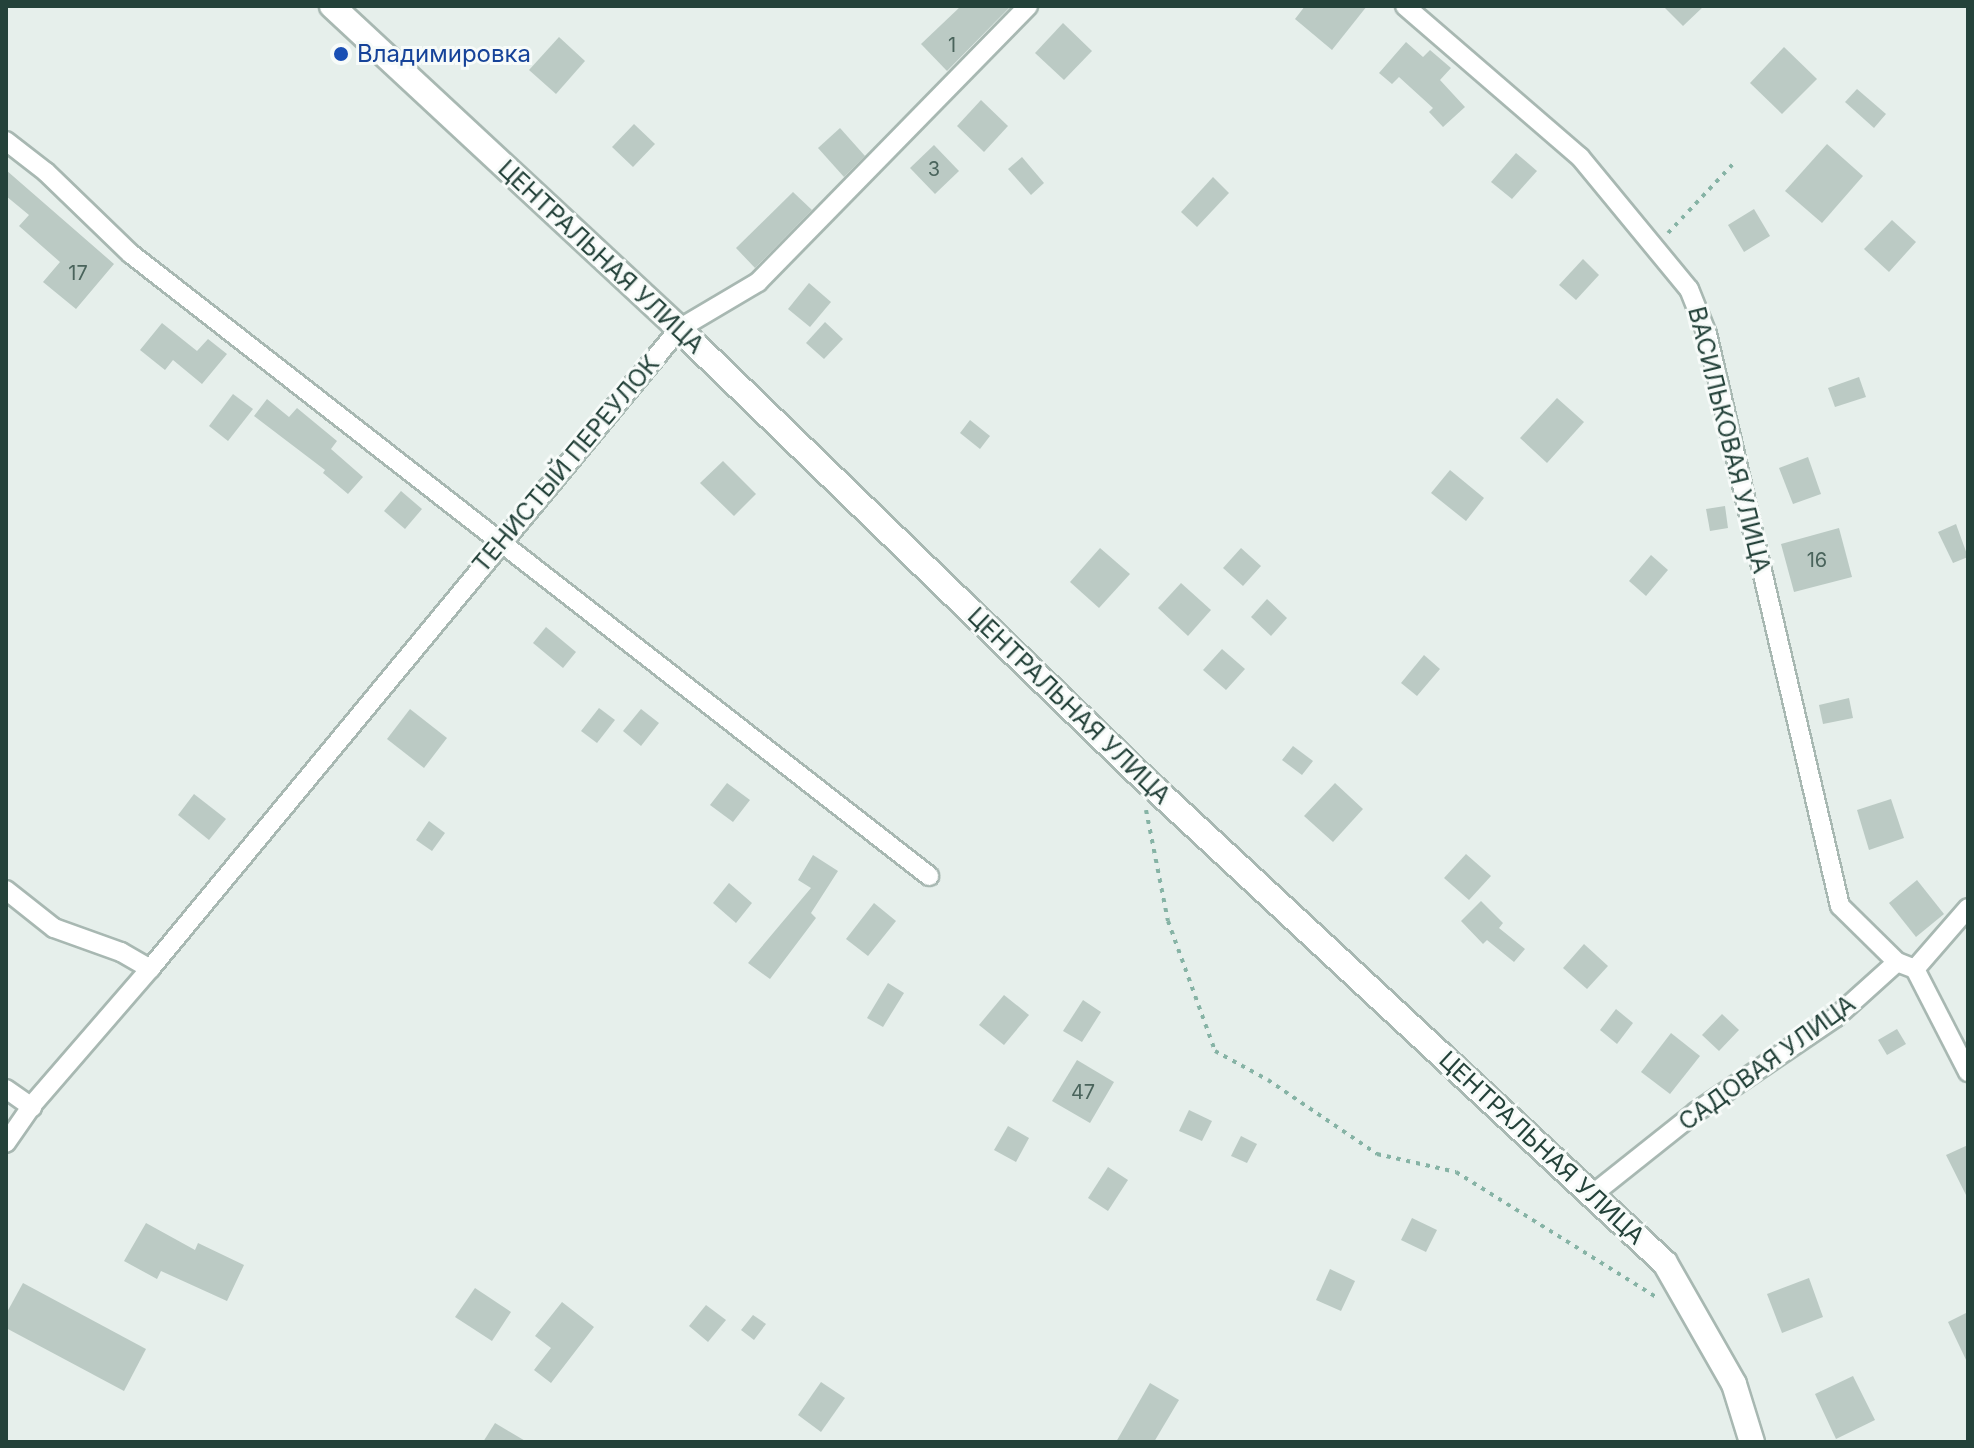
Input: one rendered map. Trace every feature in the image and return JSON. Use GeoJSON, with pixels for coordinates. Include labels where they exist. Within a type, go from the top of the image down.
{"type":"FeatureCollection","features":[{"type":"Feature","properties":{"kind":"street","name":"ЦЕНТРАЛЬНАЯ УЛИЦА"},"geometry":{"type":"LineString","coordinates":[[332,6],[679,329],[1139,774],[1665,1263],[1734,1384],[1752,1442]]}},
{"type":"Feature","properties":{"kind":"street","name":"ТЕНИСТЫЙ ПЕРЕУЛОК"},"geometry":{"type":"LineString","coordinates":[[6,1143],[32,1107],[150,969],[502,539],[679,329],[758,282],[1028,6]]}},
{"type":"Feature","properties":{"kind":"street","name":"ВАСИЛЬКОВАЯ УЛИЦА"},"geometry":{"type":"LineString","coordinates":[[1405,6],[1580,157],[1689,289],[1707,334],[1840,906],[1897,962]]}},
{"type":"Feature","properties":{"kind":"street"},"geometry":{"type":"LineString","coordinates":[[6,141],[46,172],[131,254],[502,539],[929,876]]}},
{"type":"Feature","properties":{"kind":"street"},"geometry":{"type":"LineString","coordinates":[[6,890],[54,928],[121,952],[150,969]]}},
{"type":"Feature","properties":{"kind":"street"},"geometry":{"type":"LineString","coordinates":[[1915,969],[1968,908]]}},
{"type":"Feature","properties":{"kind":"street"},"geometry":{"type":"LineString","coordinates":[[1897,962],[1915,969],[1968,1072]]}},
{"type":"Feature","properties":{"kind":"street","name":"САДОВАЯ УЛИЦА"},"geometry":{"type":"LineString","coordinates":[[1593,1194],[1696,1112],[1836,1017],[1897,962]]}},
{"type":"Feature","properties":{"kind":"street"},"geometry":{"type":"LineString","coordinates":[[6,1089],[32,1107]]}},
{"type":"Feature","properties":{"kind":"path"},"geometry":{"type":"LineString","coordinates":[[1656,247],[1735,162]]}},
{"type":"Feature","properties":{"kind":"path"},"geometry":{"type":"LineString","coordinates":[[1139,774],[1168,921],[1215,1051],[1268,1080],[1377,1154],[1456,1172],[1665,1302]]}},
{"type":"Feature","properties":{"kind":"building"},"geometry":{"type":"Polygon","coordinates":[[[961,6],[1011,6],[947,71],[921,44],[961,6]]]}},
{"type":"Feature","properties":{"kind":"building"},"geometry":{"type":"Polygon","coordinates":[[[1305,6],[1367,6],[1332,50],[1295,19],[1305,6]]]}},
{"type":"Feature","properties":{"kind":"building"},"geometry":{"type":"Polygon","coordinates":[[[1663,6],[1704,6],[1683,26],[1663,6]]]}},
{"type":"Feature","properties":{"kind":"building"},"geometry":{"type":"Polygon","coordinates":[[[1063,23],[1092,51],[1064,80],[1035,53],[1063,23]]]}},
{"type":"Feature","properties":{"kind":"building"},"geometry":{"type":"Polygon","coordinates":[[[559,37],[585,61],[556,94],[529,70],[559,37]]]}},
{"type":"Feature","properties":{"kind":"building"},"geometry":{"type":"Polygon","coordinates":[[[1406,42],[1423,57],[1430,50],[1451,68],[1440,80],[1465,107],[1443,127],[1429,112],[1433,108],[1399,77],[1392,84],[1379,73],[1406,42]]]}},
{"type":"Feature","properties":{"kind":"building"},"geometry":{"type":"Polygon","coordinates":[[[1784,47],[1817,79],[1782,114],[1750,83],[1784,47]]]}},
{"type":"Feature","properties":{"kind":"building"},"geometry":{"type":"Polygon","coordinates":[[[1857,89],[1886,114],[1874,128],[1845,102],[1857,89]]]}},
{"type":"Feature","properties":{"kind":"building"},"geometry":{"type":"Polygon","coordinates":[[[981,100],[1008,126],[984,152],[957,126],[981,100]]]}},
{"type":"Feature","properties":{"kind":"building"},"geometry":{"type":"Polygon","coordinates":[[[634,124],[655,144],[633,167],[612,147],[634,124]]]}},
{"type":"Feature","properties":{"kind":"building"},"geometry":{"type":"Polygon","coordinates":[[[840,128],[865,156],[844,177],[818,148],[840,128]]]}},
{"type":"Feature","properties":{"kind":"building"},"geometry":{"type":"Polygon","coordinates":[[[1827,144],[1863,176],[1822,223],[1785,191],[1827,144]]]}},
{"type":"Feature","properties":{"kind":"building"},"geometry":{"type":"Polygon","coordinates":[[[934,145],[959,171],[935,194],[910,168],[934,145]]]}},
{"type":"Feature","properties":{"kind":"building"},"geometry":{"type":"Polygon","coordinates":[[[1516,153],[1537,171],[1512,199],[1491,182],[1516,153]]]}},
{"type":"Feature","properties":{"kind":"building"},"geometry":{"type":"Polygon","coordinates":[[[1022,157],[1044,183],[1031,195],[1008,169],[1022,157]]]}},
{"type":"Feature","properties":{"kind":"building"},"geometry":{"type":"Polygon","coordinates":[[[6,170],[114,264],[76,309],[43,282],[60,262],[19,226],[29,215],[6,196],[6,170]]]}},
{"type":"Feature","properties":{"kind":"building"},"geometry":{"type":"Polygon","coordinates":[[[1213,177],[1229,193],[1197,227],[1181,212],[1213,177]]]}},
{"type":"Feature","properties":{"kind":"building"},"geometry":{"type":"Polygon","coordinates":[[[793,192],[812,210],[755,268],[736,248],[793,192]]]}},
{"type":"Feature","properties":{"kind":"building"},"geometry":{"type":"Polygon","coordinates":[[[1754,209],[1770,236],[1744,252],[1728,225],[1754,209]]]}},
{"type":"Feature","properties":{"kind":"building"},"geometry":{"type":"Polygon","coordinates":[[[1892,220],[1916,242],[1889,272],[1864,249],[1892,220]]]}},
{"type":"Feature","properties":{"kind":"building"},"geometry":{"type":"Polygon","coordinates":[[[1583,259],[1599,275],[1576,300],[1559,285],[1583,259]]]}},
{"type":"Feature","properties":{"kind":"building"},"geometry":{"type":"Polygon","coordinates":[[[809,283],[831,302],[810,327],[788,309],[809,283]]]}},
{"type":"Feature","properties":{"kind":"building"},"geometry":{"type":"Polygon","coordinates":[[[825,322],[843,339],[824,359],[806,343],[825,322]]]}},
{"type":"Feature","properties":{"kind":"building"},"geometry":{"type":"Polygon","coordinates":[[[162,323],[197,351],[208,339],[227,354],[202,384],[173,360],[165,370],[140,350],[162,323]]]}},
{"type":"Feature","properties":{"kind":"building"},"geometry":{"type":"Polygon","coordinates":[[[1859,377],[1866,397],[1835,407],[1828,388],[1859,377]]]}},
{"type":"Feature","properties":{"kind":"building"},"geometry":{"type":"Polygon","coordinates":[[[233,394],[253,409],[228,441],[209,426],[233,394]]]}},
{"type":"Feature","properties":{"kind":"building"},"geometry":{"type":"Polygon","coordinates":[[[1557,398],[1584,422],[1547,463],[1520,438],[1557,398]]]}},
{"type":"Feature","properties":{"kind":"building"},"geometry":{"type":"Polygon","coordinates":[[[267,399],[289,417],[297,408],[337,441],[331,449],[363,477],[348,494],[323,473],[325,470],[254,416],[267,399]]]}},
{"type":"Feature","properties":{"kind":"building"},"geometry":{"type":"Polygon","coordinates":[[[970,420],[990,436],[980,449],[960,433],[970,420]]]}},
{"type":"Feature","properties":{"kind":"building"},"geometry":{"type":"Polygon","coordinates":[[[1808,457],[1821,494],[1793,504],[1779,468],[1808,457]]]}},
{"type":"Feature","properties":{"kind":"building"},"geometry":{"type":"Polygon","coordinates":[[[723,461],[756,494],[734,516],[700,483],[723,461]]]}},
{"type":"Feature","properties":{"kind":"building"},"geometry":{"type":"Polygon","coordinates":[[[1450,470],[1484,498],[1466,521],[1431,493],[1450,470]]]}},
{"type":"Feature","properties":{"kind":"building"},"geometry":{"type":"Polygon","coordinates":[[[401,491],[422,509],[405,529],[384,511],[401,491]]]}},
{"type":"Feature","properties":{"kind":"building"},"geometry":{"type":"Polygon","coordinates":[[[1725,506],[1728,528],[1710,531],[1706,509],[1725,506]]]}},
{"type":"Feature","properties":{"kind":"building"},"geometry":{"type":"Polygon","coordinates":[[[1956,524],[1968,557],[1953,563],[1938,532],[1956,524]]]}},
{"type":"Feature","properties":{"kind":"building"},"geometry":{"type":"Polygon","coordinates":[[[1839,528],[1852,577],[1794,592],[1781,544],[1839,528]]]}},
{"type":"Feature","properties":{"kind":"building"},"geometry":{"type":"Polygon","coordinates":[[[1100,548],[1130,574],[1099,608],[1070,582],[1100,548]]]}},
{"type":"Feature","properties":{"kind":"building"},"geometry":{"type":"Polygon","coordinates":[[[1241,548],[1261,566],[1243,586],[1223,568],[1241,548]]]}},
{"type":"Feature","properties":{"kind":"building"},"geometry":{"type":"Polygon","coordinates":[[[1651,555],[1668,570],[1646,596],[1629,581],[1651,555]]]}},
{"type":"Feature","properties":{"kind":"building"},"geometry":{"type":"Polygon","coordinates":[[[1181,583],[1211,610],[1188,636],[1158,608],[1181,583]]]}},
{"type":"Feature","properties":{"kind":"building"},"geometry":{"type":"Polygon","coordinates":[[[1267,599],[1287,618],[1271,636],[1251,617],[1267,599]]]}},
{"type":"Feature","properties":{"kind":"building"},"geometry":{"type":"Polygon","coordinates":[[[546,627],[576,652],[563,668],[533,643],[546,627]]]}},
{"type":"Feature","properties":{"kind":"building"},"geometry":{"type":"Polygon","coordinates":[[[1222,649],[1245,669],[1226,690],[1203,670],[1222,649]]]}},
{"type":"Feature","properties":{"kind":"building"},"geometry":{"type":"Polygon","coordinates":[[[1424,655],[1440,669],[1417,696],[1401,683],[1424,655]]]}},
{"type":"Feature","properties":{"kind":"building"},"geometry":{"type":"Polygon","coordinates":[[[1849,698],[1853,718],[1823,724],[1819,705],[1849,698]]]}},
{"type":"Feature","properties":{"kind":"building"},"geometry":{"type":"Polygon","coordinates":[[[599,708],[615,720],[597,743],[581,731],[599,708]]]}},
{"type":"Feature","properties":{"kind":"building"},"geometry":{"type":"Polygon","coordinates":[[[410,709],[447,738],[424,768],[387,739],[410,709]]]}},
{"type":"Feature","properties":{"kind":"building"},"geometry":{"type":"Polygon","coordinates":[[[641,709],[659,723],[641,746],[623,731],[641,709]]]}},
{"type":"Feature","properties":{"kind":"building"},"geometry":{"type":"Polygon","coordinates":[[[1293,746],[1313,761],[1302,775],[1282,760],[1293,746]]]}},
{"type":"Feature","properties":{"kind":"building"},"geometry":{"type":"Polygon","coordinates":[[[727,783],[750,800],[733,822],[710,805],[727,783]]]}},
{"type":"Feature","properties":{"kind":"building"},"geometry":{"type":"Polygon","coordinates":[[[1335,783],[1363,809],[1333,842],[1304,816],[1335,783]]]}},
{"type":"Feature","properties":{"kind":"building"},"geometry":{"type":"Polygon","coordinates":[[[194,794],[226,819],[209,840],[178,815],[194,794]]]}},
{"type":"Feature","properties":{"kind":"building"},"geometry":{"type":"Polygon","coordinates":[[[1891,799],[1904,838],[1869,850],[1857,810],[1891,799]]]}},
{"type":"Feature","properties":{"kind":"building"},"geometry":{"type":"Polygon","coordinates":[[[429,821],[445,833],[432,851],[416,840],[429,821]]]}},
{"type":"Feature","properties":{"kind":"building"},"geometry":{"type":"Polygon","coordinates":[[[1466,854],[1491,876],[1469,900],[1444,878],[1466,854]]]}},
{"type":"Feature","properties":{"kind":"building"},"geometry":{"type":"Polygon","coordinates":[[[813,855],[838,871],[811,913],[816,918],[770,979],[748,963],[811,888],[798,880],[813,855]]]}},
{"type":"Feature","properties":{"kind":"building"},"geometry":{"type":"Polygon","coordinates":[[[1917,880],[1944,914],[1916,937],[1889,903],[1917,880]]]}},
{"type":"Feature","properties":{"kind":"building"},"geometry":{"type":"Polygon","coordinates":[[[729,883],[752,903],[736,923],[713,903],[729,883]]]}},
{"type":"Feature","properties":{"kind":"building"},"geometry":{"type":"Polygon","coordinates":[[[1481,901],[1503,923],[1499,928],[1525,949],[1514,962],[1487,940],[1483,944],[1461,921],[1481,901]]]}},
{"type":"Feature","properties":{"kind":"building"},"geometry":{"type":"Polygon","coordinates":[[[874,903],[896,921],[868,956],[846,939],[874,903]]]}},
{"type":"Feature","properties":{"kind":"building"},"geometry":{"type":"Polygon","coordinates":[[[1584,944],[1608,966],[1587,989],[1563,968],[1584,944]]]}},
{"type":"Feature","properties":{"kind":"building"},"geometry":{"type":"Polygon","coordinates":[[[888,983],[904,993],[883,1027],[867,1018],[888,983]]]}},
{"type":"Feature","properties":{"kind":"building"},"geometry":{"type":"Polygon","coordinates":[[[1004,995],[1029,1015],[1004,1045],[979,1025],[1004,995]]]}},
{"type":"Feature","properties":{"kind":"building"},"geometry":{"type":"Polygon","coordinates":[[[1083,1000],[1101,1012],[1082,1042],[1063,1031],[1083,1000]]]}},
{"type":"Feature","properties":{"kind":"building"},"geometry":{"type":"Polygon","coordinates":[[[1616,1009],[1633,1023],[1617,1044],[1600,1030],[1616,1009]]]}},
{"type":"Feature","properties":{"kind":"building"},"geometry":{"type":"Polygon","coordinates":[[[1722,1014],[1739,1030],[1719,1051],[1702,1035],[1722,1014]]]}},
{"type":"Feature","properties":{"kind":"building"},"geometry":{"type":"Polygon","coordinates":[[[1897,1029],[1906,1044],[1887,1055],[1878,1040],[1897,1029]]]}},
{"type":"Feature","properties":{"kind":"building"},"geometry":{"type":"Polygon","coordinates":[[[1671,1033],[1700,1056],[1670,1094],[1641,1072],[1671,1033]]]}},
{"type":"Feature","properties":{"kind":"building"},"geometry":{"type":"Polygon","coordinates":[[[1077,1060],[1114,1082],[1090,1123],[1052,1101],[1077,1060]]]}},
{"type":"Feature","properties":{"kind":"building"},"geometry":{"type":"Polygon","coordinates":[[[1189,1110],[1212,1121],[1202,1141],[1179,1131],[1189,1110]]]}},
{"type":"Feature","properties":{"kind":"building"},"geometry":{"type":"Polygon","coordinates":[[[1008,1126],[1029,1138],[1016,1162],[994,1150],[1008,1126]]]}},
{"type":"Feature","properties":{"kind":"building"},"geometry":{"type":"Polygon","coordinates":[[[1241,1136],[1257,1144],[1247,1163],[1231,1156],[1241,1136]]]}},
{"type":"Feature","properties":{"kind":"building"},"geometry":{"type":"Polygon","coordinates":[[[1968,1145],[1968,1199],[1946,1155],[1968,1145]]]}},
{"type":"Feature","properties":{"kind":"building"},"geometry":{"type":"Polygon","coordinates":[[[1108,1167],[1128,1180],[1108,1211],[1088,1198],[1108,1167]]]}},
{"type":"Feature","properties":{"kind":"building"},"geometry":{"type":"Polygon","coordinates":[[[1412,1218],[1437,1230],[1426,1252],[1401,1240],[1412,1218]]]}},
{"type":"Feature","properties":{"kind":"building"},"geometry":{"type":"Polygon","coordinates":[[[146,1223],[195,1250],[198,1243],[244,1265],[227,1301],[161,1271],[157,1279],[124,1261],[146,1223]]]}},
{"type":"Feature","properties":{"kind":"building"},"geometry":{"type":"Polygon","coordinates":[[[1330,1269],[1355,1281],[1341,1311],[1316,1300],[1330,1269]]]}},
{"type":"Feature","properties":{"kind":"building"},"geometry":{"type":"Polygon","coordinates":[[[1809,1278],[1823,1317],[1782,1333],[1767,1294],[1809,1278]]]}},
{"type":"Feature","properties":{"kind":"building"},"geometry":{"type":"Polygon","coordinates":[[[23,1283],[146,1349],[124,1391],[6,1328],[6,1314],[23,1283]]]}},
{"type":"Feature","properties":{"kind":"building"},"geometry":{"type":"Polygon","coordinates":[[[475,1288],[511,1312],[492,1341],[455,1317],[475,1288]]]}},
{"type":"Feature","properties":{"kind":"building"},"geometry":{"type":"Polygon","coordinates":[[[562,1302],[594,1327],[551,1383],[534,1370],[551,1348],[535,1336],[562,1302]]]}},
{"type":"Feature","properties":{"kind":"building"},"geometry":{"type":"Polygon","coordinates":[[[706,1305],[726,1320],[708,1342],[689,1326],[706,1305]]]}},
{"type":"Feature","properties":{"kind":"building"},"geometry":{"type":"Polygon","coordinates":[[[1968,1312],[1968,1364],[1948,1322],[1968,1312]]]}},
{"type":"Feature","properties":{"kind":"building"},"geometry":{"type":"Polygon","coordinates":[[[753,1315],[766,1324],[754,1340],[741,1330],[753,1315]]]}},
{"type":"Feature","properties":{"kind":"building"},"geometry":{"type":"Polygon","coordinates":[[[1853,1376],[1875,1420],[1836,1439],[1815,1394],[1853,1376]]]}},
{"type":"Feature","properties":{"kind":"building"},"geometry":{"type":"Polygon","coordinates":[[[821,1382],[845,1398],[821,1432],[798,1415],[821,1382]]]}},
{"type":"Feature","properties":{"kind":"building"},"geometry":{"type":"Polygon","coordinates":[[[1150,1383],[1179,1400],[1154,1442],[1116,1442],[1150,1383]]]}},
{"type":"Feature","properties":{"kind":"building"},"geometry":{"type":"Polygon","coordinates":[[[495,1423],[527,1442],[483,1442],[495,1423]]]}},
{"type":"Feature","properties":{"kind":"place","name":"Владимировка"},"geometry":{"type":"Point","coordinates":[341,54]}}]}
